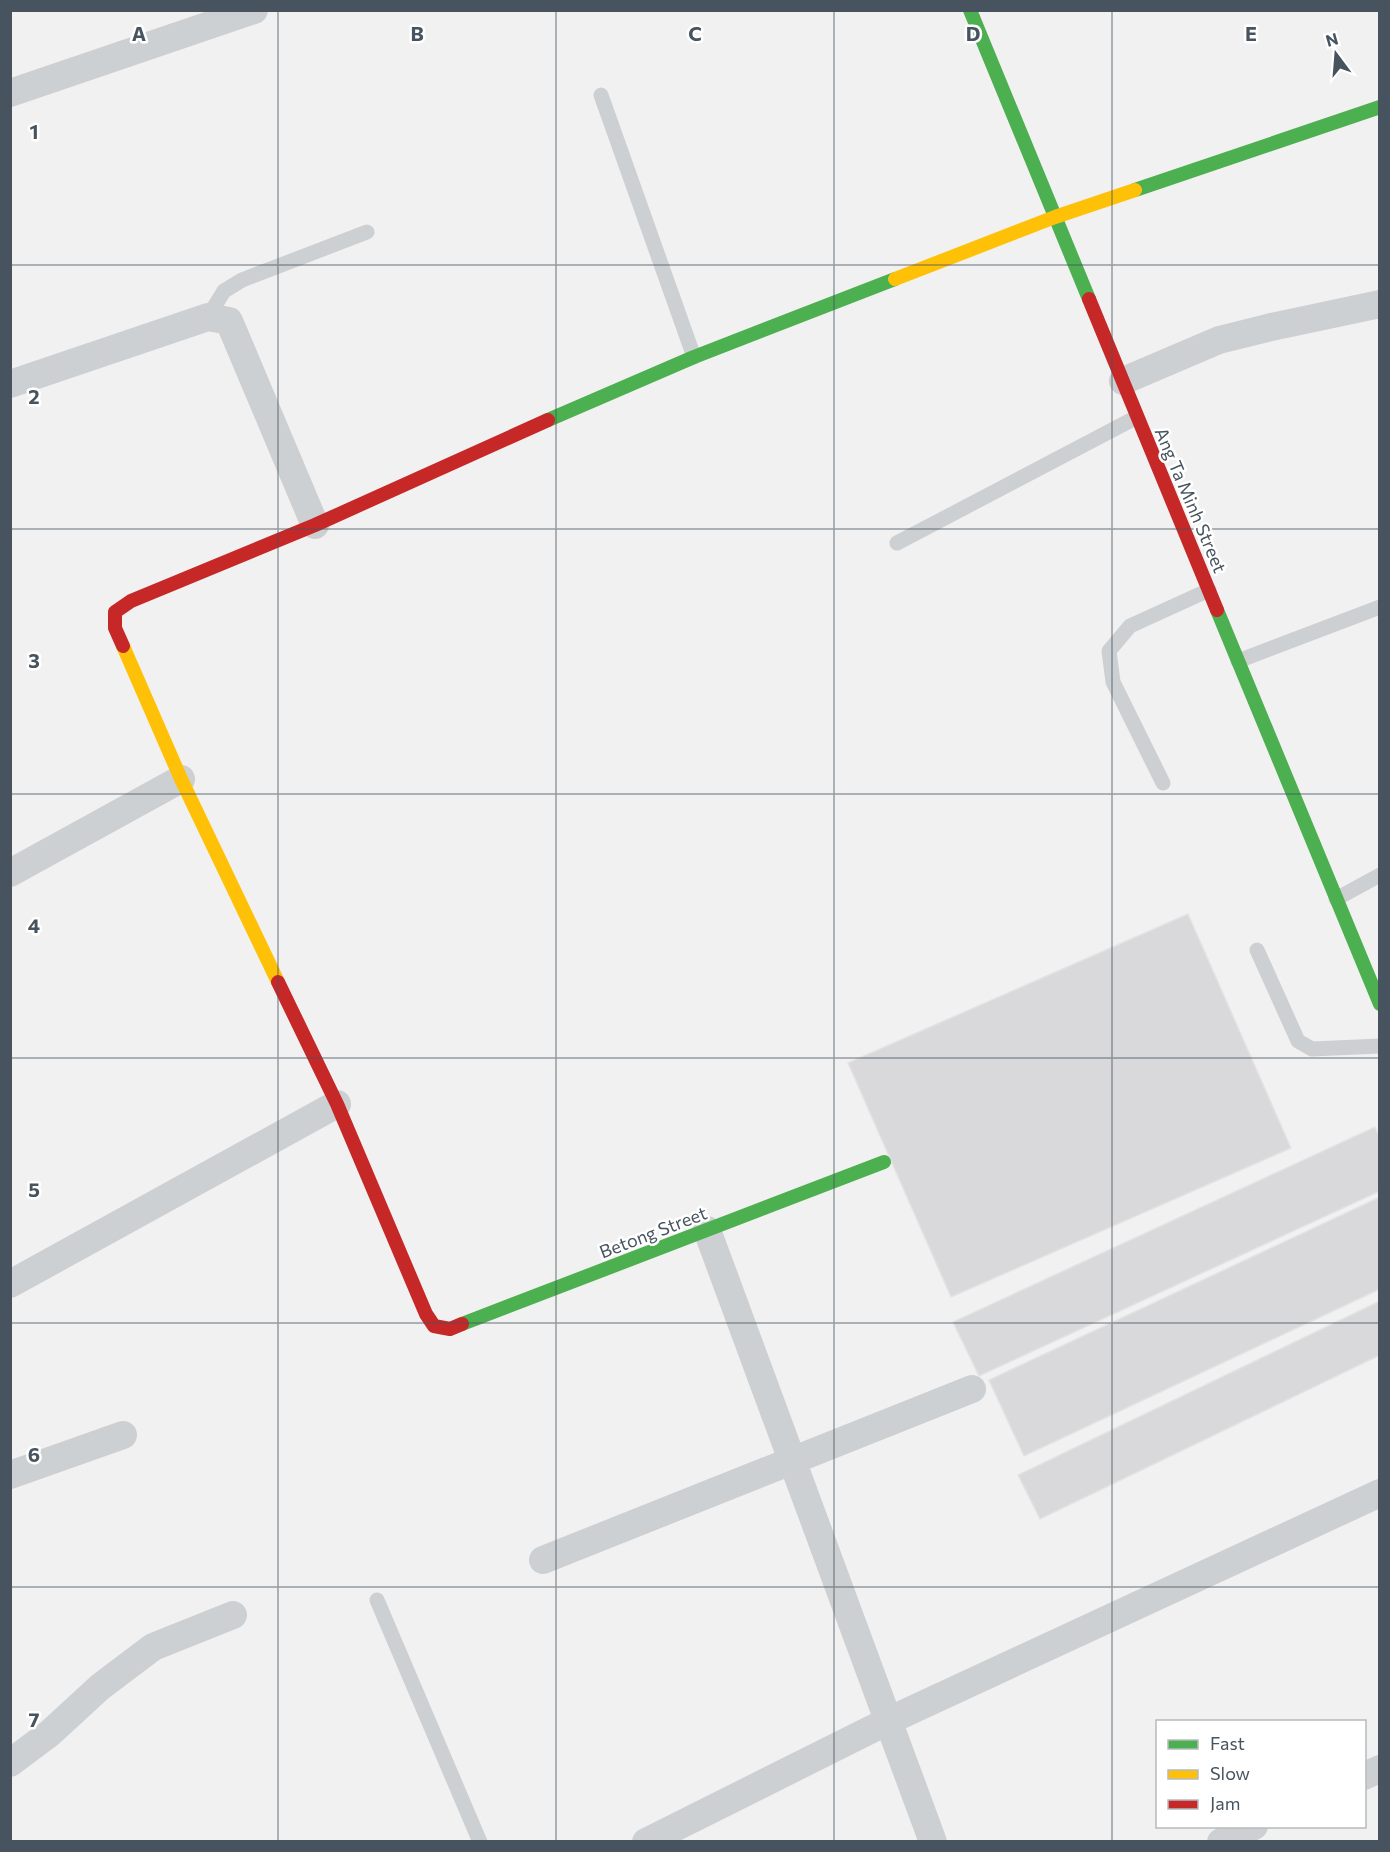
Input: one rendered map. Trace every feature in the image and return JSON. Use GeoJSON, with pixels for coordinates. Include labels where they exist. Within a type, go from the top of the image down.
{"type":"FeatureCollection","features":[{"type":"Feature","properties":{"kind":"street"},"geometry":{"type":"LineString","coordinates":[[10,93],[190,21],[254,10]]}},
{"type":"Feature","properties":{"kind":"street","name":"Ang Ta Minh Street"},"geometry":{"type":"LineString","coordinates":[[969,10],[1380,1004]]}},
{"type":"Feature","properties":{"kind":"street"},"geometry":{"type":"LineString","coordinates":[[10,1284],[337,1104],[181,779],[115,628],[115,612],[131,601],[315,525],[547,420],[694,357],[1055,218],[1380,107]]}},
{"type":"Feature","properties":{"kind":"street"},"geometry":{"type":"LineString","coordinates":[[1123,381],[1220,340],[1380,304]]}},
{"type":"Feature","properties":{"kind":"street"},"geometry":{"type":"LineString","coordinates":[[10,384],[208,317],[229,321],[315,525]]}},
{"type":"Feature","properties":{"kind":"street"},"geometry":{"type":"LineString","coordinates":[[10,873],[181,779]]}},
{"type":"Feature","properties":{"kind":"street","name":"Betong Street"},"geometry":{"type":"LineString","coordinates":[[337,1104],[426,1314],[434,1326],[450,1329],[884,1162]]}},
{"type":"Feature","properties":{"kind":"street"},"geometry":{"type":"LineString","coordinates":[[707,1230],[933,1842]]}},
{"type":"Feature","properties":{"kind":"street"},"geometry":{"type":"LineString","coordinates":[[543,1560],[972,1389]]}},
{"type":"Feature","properties":{"kind":"street"},"geometry":{"type":"LineString","coordinates":[[10,1475],[123,1435]]}},
{"type":"Feature","properties":{"kind":"street"},"geometry":{"type":"LineString","coordinates":[[645,1842],[888,1720],[1380,1493]]}},
{"type":"Feature","properties":{"kind":"street"},"geometry":{"type":"LineString","coordinates":[[10,1763],[50,1733],[100,1687],[153,1647],[233,1615]]}},
{"type":"Feature","properties":{"kind":"street"},"geometry":{"type":"LineString","coordinates":[[1366,1776],[1380,1769]]}},
{"type":"Feature","properties":{"kind":"street"},"geometry":{"type":"LineString","coordinates":[[1221,1842],[1252,1828]]}},
{"type":"Feature","properties":{"kind":"lane"},"geometry":{"type":"LineString","coordinates":[[602,95],[694,357]]}},
{"type":"Feature","properties":{"kind":"lane"},"geometry":{"type":"LineString","coordinates":[[208,317],[224,291],[242,280],[368,232]]}},
{"type":"Feature","properties":{"kind":"lane"},"geometry":{"type":"LineString","coordinates":[[897,543],[1137,417]]}},
{"type":"Feature","properties":{"kind":"lane"},"geometry":{"type":"LineString","coordinates":[[1163,783],[1113,682],[1108,651],[1130,626],[1209,590]]}},
{"type":"Feature","properties":{"kind":"lane"},"geometry":{"type":"LineString","coordinates":[[1238,661],[1380,607]]}},
{"type":"Feature","properties":{"kind":"lane"},"geometry":{"type":"LineString","coordinates":[[1336,899],[1380,875]]}},
{"type":"Feature","properties":{"kind":"lane"},"geometry":{"type":"LineString","coordinates":[[1257,950],[1298,1041],[1312,1049],[1380,1046]]}},
{"type":"Feature","properties":{"kind":"lane"},"geometry":{"type":"LineString","coordinates":[[377,1599],[480,1842]]}},
{"type":"Feature","properties":{"kind":"building"},"geometry":{"type":"Polygon","coordinates":[[[1188,914],[1291,1148],[951,1297],[848,1063],[1188,914]]]}},
{"type":"Feature","properties":{"kind":"building"},"geometry":{"type":"Polygon","coordinates":[[[1375,1127],[1380,1138],[1380,1191],[979,1376],[953,1322],[1375,1127]]]}},
{"type":"Feature","properties":{"kind":"building"},"geometry":{"type":"Polygon","coordinates":[[[1380,1197],[1380,1289],[1024,1456],[989,1380],[1380,1197]]]}},
{"type":"Feature","properties":{"kind":"building"},"geometry":{"type":"Polygon","coordinates":[[[1380,1301],[1380,1355],[1040,1519],[1018,1475],[1380,1301]]]}},
{"type":"Feature","properties":{"kind":"traffic: fast"},"geometry":{"type":"LineString","coordinates":[[970,10],[1089,299]]}},
{"type":"Feature","properties":{"kind":"traffic: fast"},"geometry":{"type":"LineString","coordinates":[[1135,190],[1380,107]]}},
{"type":"Feature","properties":{"kind":"traffic: fast"},"geometry":{"type":"LineString","coordinates":[[548,420],[694,357],[895,279]]}},
{"type":"Feature","properties":{"kind":"traffic: fast"},"geometry":{"type":"LineString","coordinates":[[1217,610],[1380,1004]]}},
{"type":"Feature","properties":{"kind":"traffic: fast"},"geometry":{"type":"LineString","coordinates":[[462,1324],[884,1162]]}},
{"type":"Feature","properties":{"kind":"traffic: slow"},"geometry":{"type":"LineString","coordinates":[[895,279],[1055,217],[1135,190]]}},
{"type":"Feature","properties":{"kind":"traffic: slow"},"geometry":{"type":"LineString","coordinates":[[123,646],[181,779],[278,982]]}},
{"type":"Feature","properties":{"kind":"traffic: jam"},"geometry":{"type":"LineString","coordinates":[[1089,299],[1217,610]]}},
{"type":"Feature","properties":{"kind":"traffic: jam"},"geometry":{"type":"LineString","coordinates":[[123,646],[115,628],[115,612],[131,601],[315,525],[548,420]]}},
{"type":"Feature","properties":{"kind":"traffic: jam"},"geometry":{"type":"LineString","coordinates":[[278,982],[337,1104],[426,1314],[434,1326],[450,1329],[462,1324]]}}]}
